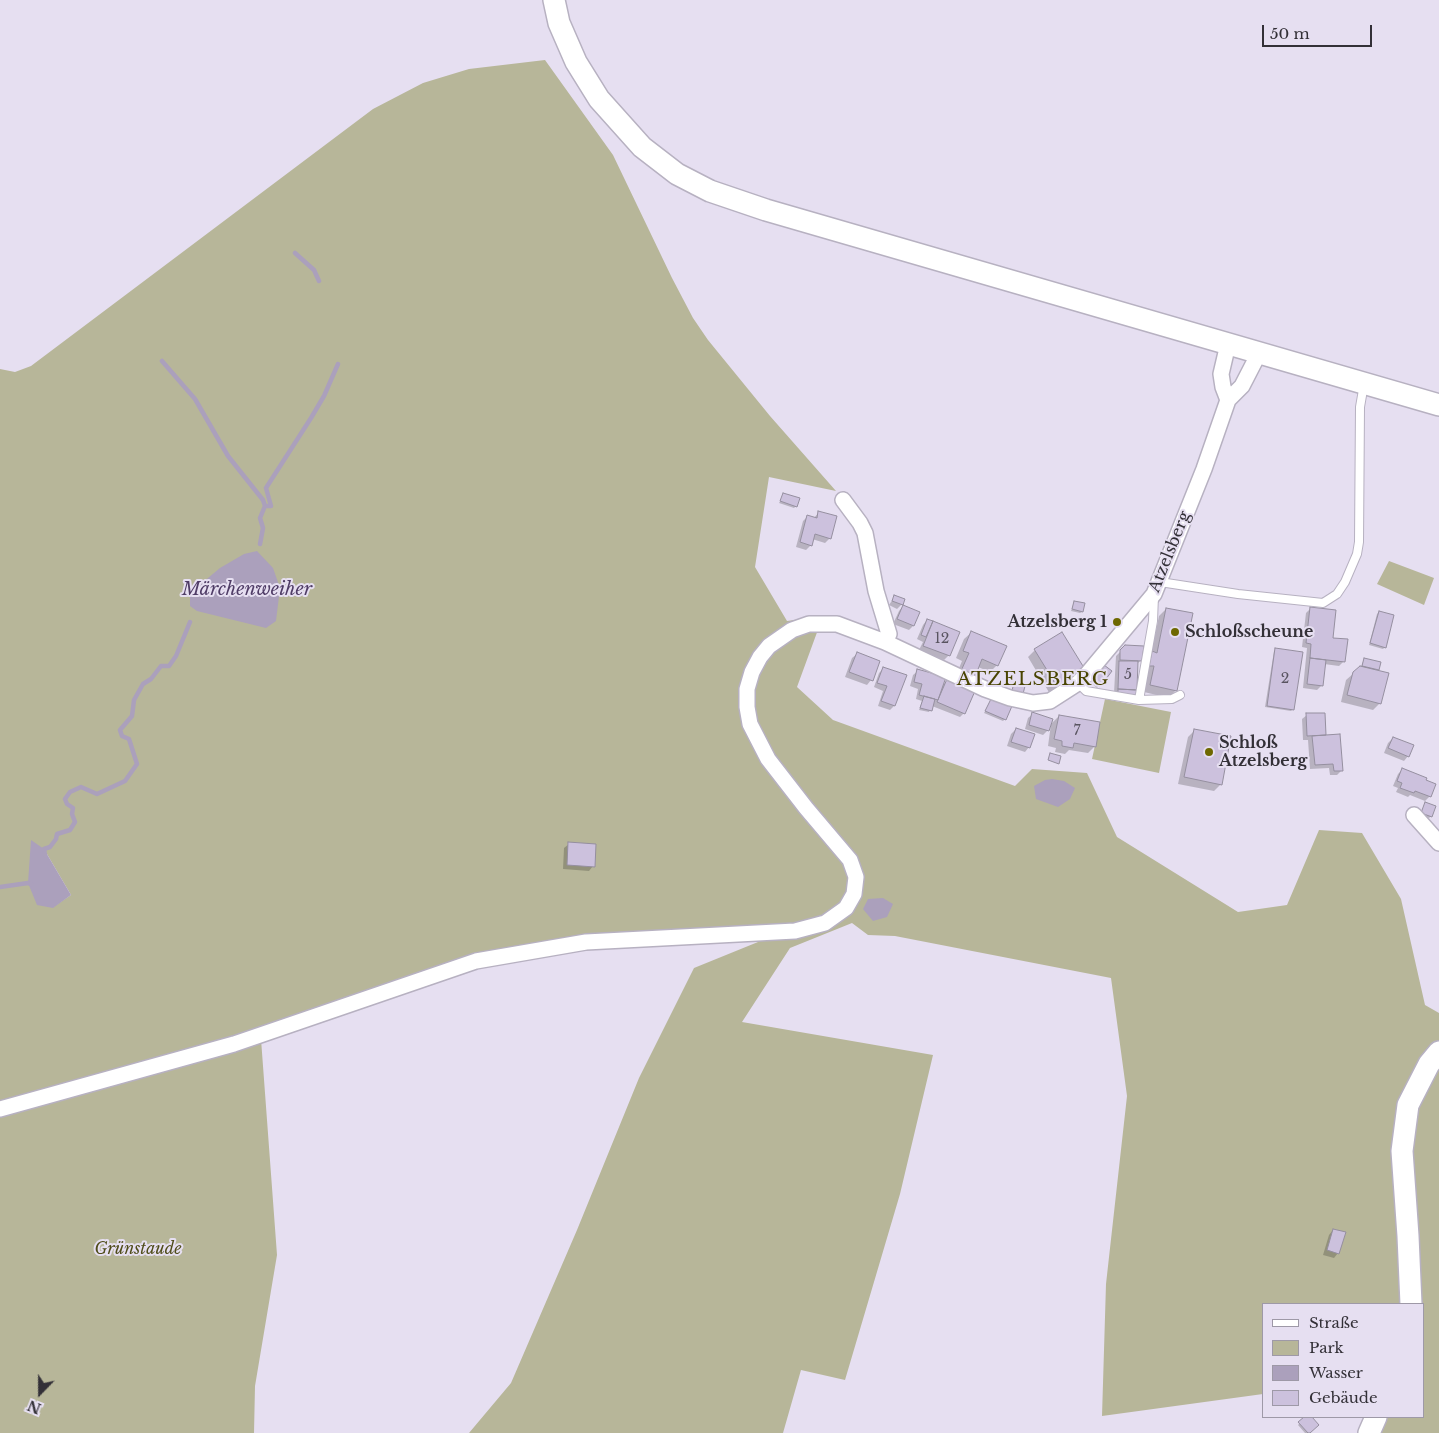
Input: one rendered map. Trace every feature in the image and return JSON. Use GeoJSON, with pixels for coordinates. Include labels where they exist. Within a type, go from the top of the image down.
{"type":"FeatureCollection","features":[{"type":"Feature","properties":{"kind":"street"},"geometry":{"type":"LineString","coordinates":[[554,0],[559,23],[576,62],[599,99],[642,147],[677,174],[710,191],[766,210],[1439,405]]}},
{"type":"Feature","properties":{"kind":"street"},"geometry":{"type":"LineString","coordinates":[[1228,344],[1221,374],[1228,400]]}},
{"type":"Feature","properties":{"kind":"street","name":"Atzelsberg"},"geometry":{"type":"LineString","coordinates":[[0,1109],[234,1044],[476,961],[586,942],[795,931],[825,923],[846,908],[854,894],[856,877],[850,860],[768,759],[750,724],[747,707],[747,689],[752,672],[760,657],[769,646],[792,630],[809,624],[837,624],[886,642],[985,689],[1010,698],[1033,703],[1050,701],[1078,683],[1132,623],[1158,588],[1228,400],[1242,386],[1258,353]]}},
{"type":"Feature","properties":{"kind":"street"},"geometry":{"type":"LineString","coordinates":[[843,500],[860,523],[864,533],[876,591],[888,634],[886,642]]}},
{"type":"Feature","properties":{"kind":"street"},"geometry":{"type":"LineString","coordinates":[[1414,815],[1439,842]]}},
{"type":"Feature","properties":{"kind":"street"},"geometry":{"type":"LineString","coordinates":[[1411,1303],[1402,1151],[1408,1105],[1429,1064],[1439,1052]]}},
{"type":"Feature","properties":{"kind":"street"},"geometry":{"type":"LineString","coordinates":[[1369,1433],[1376,1418]]}},
{"type":"Feature","properties":{"kind":"lane"},"geometry":{"type":"LineString","coordinates":[[1138,700],[1158,588],[1323,603],[1337,594],[1345,582],[1357,554],[1359,542],[1360,407],[1364,382]]}},
{"type":"Feature","properties":{"kind":"lane"},"geometry":{"type":"LineString","coordinates":[[1078,683],[1086,691],[1138,700],[1172,699],[1180,695]]}},
{"type":"Feature","properties":{"kind":"green space","name":"Grünstaude"},"geometry":{"type":"Polygon","coordinates":[[[545,60],[613,155],[693,318],[708,340],[770,416],[836,491],[769,477],[755,567],[787,621],[823,616],[797,687],[833,720],[1015,786],[1032,769],[1087,773],[1117,837],[1238,912],[1287,905],[1319,830],[1362,833],[1401,899],[1425,1005],[1439,1013],[1439,1433],[1372,1433],[1379,1418],[1424,1418],[1424,1303],[1262,1303],[1262,1394],[1102,1416],[1106,1284],[1127,1096],[1111,978],[895,936],[868,935],[852,923],[790,948],[742,1022],[933,1055],[900,1194],[845,1380],[801,1370],[783,1433],[469,1433],[511,1383],[577,1230],[639,1078],[694,968],[758,942],[586,942],[476,961],[261,1039],[277,1255],[255,1386],[254,1433],[0,1433],[0,369],[15,372],[31,366],[373,109],[423,83],[469,69],[545,60]],[[44,849],[53,907],[71,895],[44,849]]]}},
{"type":"Feature","properties":{"kind":"green space"},"geometry":{"type":"Polygon","coordinates":[[[1389,561],[1434,578],[1424,605],[1377,584],[1389,561]]]}},
{"type":"Feature","properties":{"kind":"green space"},"geometry":{"type":"Polygon","coordinates":[[[1105,699],[1171,712],[1159,773],[1092,759],[1105,699]]]}},
{"type":"Feature","properties":{"kind":"water","name":"Märchenweiher"},"geometry":{"type":"Polygon","coordinates":[[[257,551],[273,568],[280,588],[276,621],[266,628],[197,611],[190,606],[190,593],[220,568],[244,554],[257,551]]]}},
{"type":"Feature","properties":{"kind":"water"},"geometry":{"type":"Polygon","coordinates":[[[1045,780],[1064,781],[1075,788],[1070,799],[1058,807],[1036,799],[1034,786],[1045,780]]]}},
{"type":"Feature","properties":{"kind":"water"},"geometry":{"type":"Polygon","coordinates":[[[31,840],[44,849],[71,895],[53,908],[37,905],[28,883],[31,840]]]}},
{"type":"Feature","properties":{"kind":"water"},"geometry":{"type":"Polygon","coordinates":[[[883,898],[893,904],[887,917],[873,921],[863,909],[868,899],[883,898]]]}},
{"type":"Feature","properties":{"kind":"building"},"geometry":{"type":"Polygon","coordinates":[[[783,493],[800,498],[797,507],[780,501],[783,493]]]}},
{"type":"Feature","properties":{"kind":"building"},"geometry":{"type":"Polygon","coordinates":[[[818,511],[837,516],[831,539],[815,534],[812,546],[800,542],[807,515],[817,518],[818,511]]]}},
{"type":"Feature","properties":{"kind":"building"},"geometry":{"type":"Polygon","coordinates":[[[894,595],[905,599],[903,605],[892,601],[894,595]]]}},
{"type":"Feature","properties":{"kind":"building"},"geometry":{"type":"Polygon","coordinates":[[[1074,601],[1085,603],[1083,612],[1072,609],[1074,601]]]}},
{"type":"Feature","properties":{"kind":"building"},"geometry":{"type":"Polygon","coordinates":[[[903,605],[920,612],[914,626],[897,619],[903,605]]]}},
{"type":"Feature","properties":{"kind":"building"},"geometry":{"type":"Polygon","coordinates":[[[1310,607],[1336,610],[1333,638],[1348,639],[1345,662],[1310,658],[1311,644],[1306,643],[1310,607]]]}},
{"type":"Feature","properties":{"kind":"building","name":"Schloßscheune"},"geometry":{"type":"Polygon","coordinates":[[[1166,608],[1193,613],[1177,691],[1150,685],[1154,666],[1149,666],[1152,651],[1157,653],[1166,608]]]}},
{"type":"Feature","properties":{"kind":"building"},"geometry":{"type":"Polygon","coordinates":[[[1379,611],[1394,615],[1386,648],[1370,643],[1379,611]]]}},
{"type":"Feature","properties":{"kind":"building","name":"Atzelsberg 1"},"geometry":{"type":"Polygon","coordinates":[[[1116,618],[1122,621],[1118,627],[1113,623],[1116,618]]]}},
{"type":"Feature","properties":{"kind":"building"},"geometry":{"type":"Polygon","coordinates":[[[927,619],[933,621],[926,637],[921,635],[927,619]]]}},
{"type":"Feature","properties":{"kind":"building"},"geometry":{"type":"Polygon","coordinates":[[[933,621],[960,632],[950,656],[923,646],[933,621]]]}},
{"type":"Feature","properties":{"kind":"building"},"geometry":{"type":"Polygon","coordinates":[[[971,631],[1007,646],[998,666],[982,659],[975,677],[961,671],[969,653],[963,651],[971,631]]]}},
{"type":"Feature","properties":{"kind":"building"},"geometry":{"type":"Polygon","coordinates":[[[1062,632],[1086,671],[1058,688],[1034,649],[1062,632]]]}},
{"type":"Feature","properties":{"kind":"building"},"geometry":{"type":"Polygon","coordinates":[[[1125,645],[1144,646],[1142,661],[1120,660],[1120,650],[1125,645]]]}},
{"type":"Feature","properties":{"kind":"building"},"geometry":{"type":"Polygon","coordinates":[[[1275,648],[1303,652],[1294,710],[1267,706],[1275,648]]]}},
{"type":"Feature","properties":{"kind":"building"},"geometry":{"type":"Polygon","coordinates":[[[857,652],[880,661],[873,681],[849,672],[857,652]]]}},
{"type":"Feature","properties":{"kind":"building"},"geometry":{"type":"Polygon","coordinates":[[[1310,658],[1326,660],[1323,686],[1307,684],[1310,658]]]}},
{"type":"Feature","properties":{"kind":"building"},"geometry":{"type":"Polygon","coordinates":[[[1364,658],[1381,662],[1379,670],[1362,666],[1364,658]]]}},
{"type":"Feature","properties":{"kind":"building"},"geometry":{"type":"Polygon","coordinates":[[[1119,661],[1138,661],[1137,690],[1118,689],[1119,661]]]}},
{"type":"Feature","properties":{"kind":"building"},"geometry":{"type":"Polygon","coordinates":[[[1104,665],[1112,671],[1100,687],[1092,680],[1104,665]]]}},
{"type":"Feature","properties":{"kind":"building"},"geometry":{"type":"Polygon","coordinates":[[[1360,666],[1389,673],[1381,704],[1347,695],[1353,672],[1360,666]]]}},
{"type":"Feature","properties":{"kind":"building"},"geometry":{"type":"Polygon","coordinates":[[[883,667],[907,675],[895,706],[881,701],[887,686],[877,683],[883,667]]]}},
{"type":"Feature","properties":{"kind":"building"},"geometry":{"type":"Polygon","coordinates":[[[917,669],[946,677],[938,700],[919,695],[922,684],[914,682],[917,669]]]}},
{"type":"Feature","properties":{"kind":"building"},"geometry":{"type":"Polygon","coordinates":[[[947,679],[975,691],[965,714],[937,702],[947,679]]]}},
{"type":"Feature","properties":{"kind":"building"},"geometry":{"type":"Polygon","coordinates":[[[1014,682],[1025,686],[1023,694],[1012,691],[1014,682]]]}},
{"type":"Feature","properties":{"kind":"building"},"geometry":{"type":"Polygon","coordinates":[[[1118,689],[1137,690],[1137,695],[1118,694],[1118,689]]]}},
{"type":"Feature","properties":{"kind":"building"},"geometry":{"type":"Polygon","coordinates":[[[924,696],[935,699],[932,711],[920,708],[924,696]]]}},
{"type":"Feature","properties":{"kind":"building"},"geometry":{"type":"Polygon","coordinates":[[[992,697],[1012,706],[1006,720],[985,711],[992,697]]]}},
{"type":"Feature","properties":{"kind":"building"},"geometry":{"type":"Polygon","coordinates":[[[1032,712],[1053,719],[1049,731],[1029,725],[1032,712]]]}},
{"type":"Feature","properties":{"kind":"building"},"geometry":{"type":"Polygon","coordinates":[[[1306,713],[1325,713],[1326,735],[1307,736],[1306,713]]]}},
{"type":"Feature","properties":{"kind":"building"},"geometry":{"type":"Polygon","coordinates":[[[1059,715],[1100,722],[1096,747],[1074,743],[1073,748],[1062,746],[1062,741],[1054,739],[1059,715]]]}},
{"type":"Feature","properties":{"kind":"building"},"geometry":{"type":"Polygon","coordinates":[[[1016,728],[1035,734],[1030,748],[1011,742],[1016,728]]]}},
{"type":"Feature","properties":{"kind":"building","name":"Schloß Atzelsberg"},"geometry":{"type":"Polygon","coordinates":[[[1194,729],[1231,736],[1222,785],[1184,777],[1194,729]]]}},
{"type":"Feature","properties":{"kind":"building"},"geometry":{"type":"Polygon","coordinates":[[[1340,734],[1343,771],[1334,771],[1333,764],[1315,765],[1312,736],[1340,734]]]}},
{"type":"Feature","properties":{"kind":"building"},"geometry":{"type":"Polygon","coordinates":[[[1393,737],[1414,745],[1409,757],[1388,748],[1393,737]]]}},
{"type":"Feature","properties":{"kind":"building"},"geometry":{"type":"Polygon","coordinates":[[[1050,753],[1061,756],[1059,764],[1048,760],[1050,753]]]}},
{"type":"Feature","properties":{"kind":"building"},"geometry":{"type":"Polygon","coordinates":[[[1402,768],[1427,778],[1426,780],[1436,784],[1431,797],[1400,788],[1402,783],[1397,781],[1402,768]]]}},
{"type":"Feature","properties":{"kind":"building"},"geometry":{"type":"Polygon","coordinates":[[[1425,802],[1436,806],[1432,817],[1421,813],[1425,802]]]}},
{"type":"Feature","properties":{"kind":"building"},"geometry":{"type":"Polygon","coordinates":[[[568,842],[596,844],[595,867],[567,865],[568,842]]]}},
{"type":"Feature","properties":{"kind":"building"},"geometry":{"type":"Polygon","coordinates":[[[1333,1229],[1346,1232],[1339,1254],[1327,1250],[1333,1229]]]}},
{"type":"Feature","properties":{"kind":"building"},"geometry":{"type":"Polygon","coordinates":[[[1303,1418],[1313,1418],[1319,1425],[1308,1433],[1298,1422],[1303,1418]]]}},
{"type":"Feature","properties":{"kind":"waterway"},"geometry":{"type":"LineString","coordinates":[[295,253],[314,270],[319,281]]}},
{"type":"Feature","properties":{"kind":"waterway"},"geometry":{"type":"LineString","coordinates":[[162,361],[195,399],[228,456],[263,500],[265,506],[260,518],[263,528],[260,544]]}},
{"type":"Feature","properties":{"kind":"waterway"},"geometry":{"type":"LineString","coordinates":[[265,506],[271,506],[266,488],[324,396],[338,364]]}},
{"type":"Feature","properties":{"kind":"waterway"},"geometry":{"type":"LineString","coordinates":[[45,855],[44,849],[50,847],[57,834],[70,830],[75,822],[72,814],[73,808],[67,804],[65,799],[70,792],[81,787],[97,794],[125,781],[137,764],[129,739],[122,736],[120,730],[132,716],[134,700],[143,684],[151,679],[161,666],[169,666],[176,656],[190,622]]}},
{"type":"Feature","properties":{"kind":"waterway"},"geometry":{"type":"LineString","coordinates":[[0,887],[31,884]]}},
{"type":"Feature","properties":{"kind":"place","name":"Atzelsberg 1"},"geometry":{"type":"Point","coordinates":[1117,622]}},
{"type":"Feature","properties":{"kind":"place","name":"Schloßscheune"},"geometry":{"type":"Point","coordinates":[1175,632]}},
{"type":"Feature","properties":{"kind":"place","name":"Schloß Atzelsberg"},"geometry":{"type":"Point","coordinates":[1209,752]}},
{"type":"Feature","properties":{"kind":"district","name":"ATZELSBERG"},"geometry":{"type":"Point","coordinates":[1033,680]}}]}
